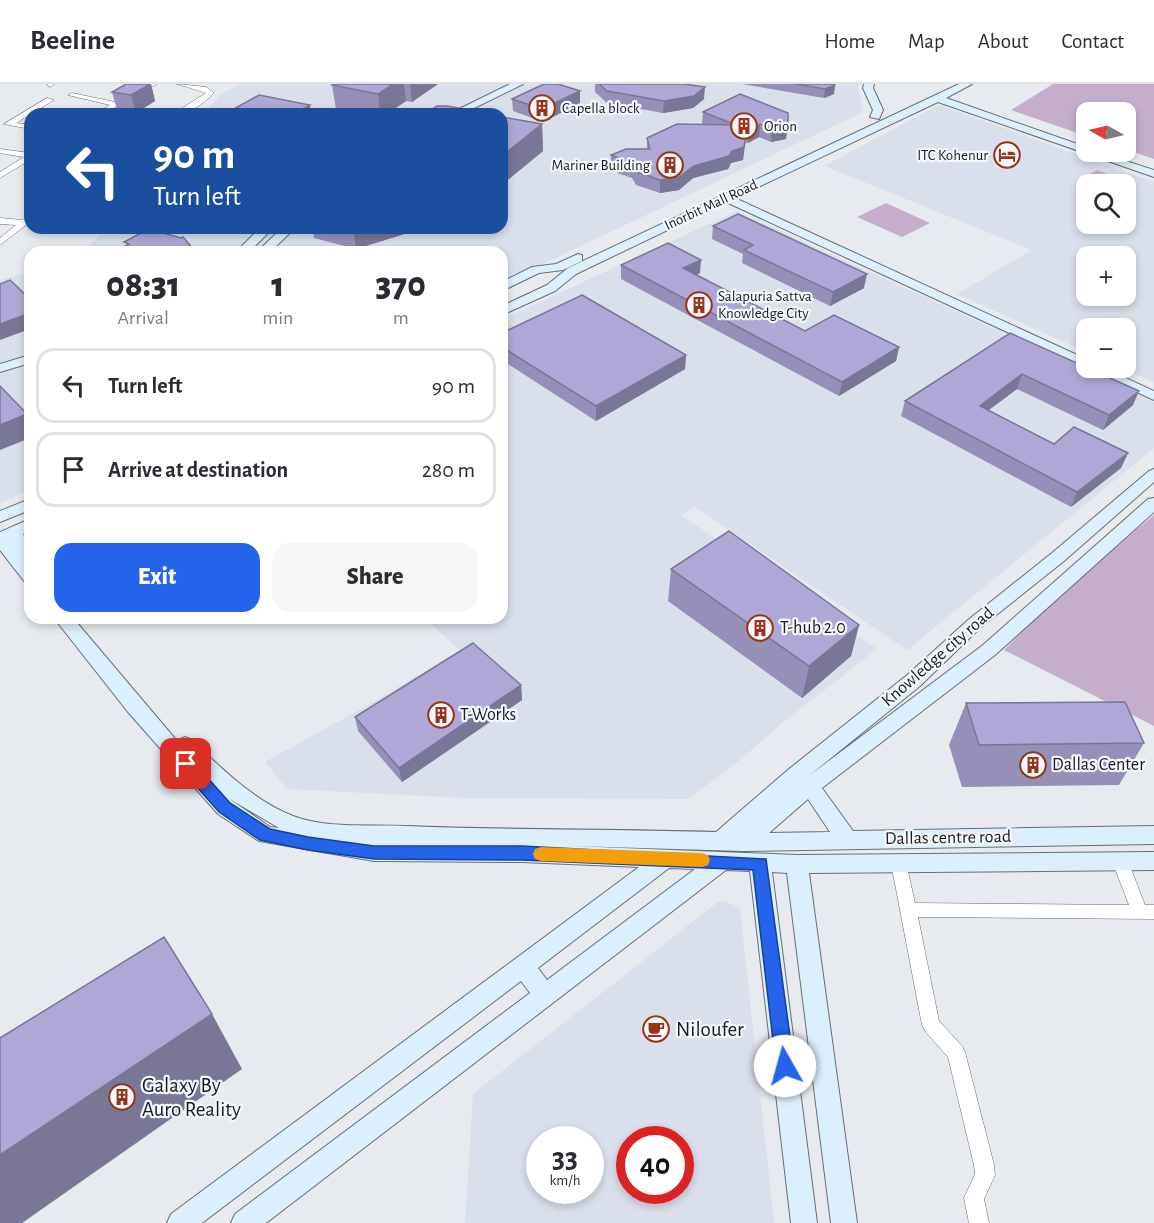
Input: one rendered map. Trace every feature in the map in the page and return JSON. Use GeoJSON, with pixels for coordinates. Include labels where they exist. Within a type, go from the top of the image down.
{"type":"FeatureCollection","features":[{"type":"Feature","properties":{"kind":"street"},"geometry":{"type":"LineString","coordinates":[[109,108],[153,84]]}},
{"type":"Feature","properties":{"kind":"street"},"geometry":{"type":"LineString","coordinates":[[181,84],[210,93],[188,108]]}},
{"type":"Feature","properties":{"kind":"street"},"geometry":{"type":"LineString","coordinates":[[475,100],[499,84]]}},
{"type":"Feature","properties":{"kind":"street"},"geometry":{"type":"LineString","coordinates":[[458,108],[518,84]]}},
{"type":"Feature","properties":{"kind":"street"},"geometry":{"type":"LineString","coordinates":[[869,84],[868,88],[878,110],[875,117]]}},
{"type":"Feature","properties":{"kind":"street","name":"Inorbit Mall Road"},"geometry":{"type":"LineString","coordinates":[[508,308],[551,288],[565,269],[634,229],[875,117],[905,108],[955,84]]}},
{"type":"Feature","properties":{"kind":"street"},"geometry":{"type":"LineString","coordinates":[[945,97],[967,84]]}},
{"type":"Feature","properties":{"kind":"street"},"geometry":{"type":"LineString","coordinates":[[945,97],[980,84]]}},
{"type":"Feature","properties":{"kind":"street"},"geometry":{"type":"LineString","coordinates":[[72,95],[117,104]]}},
{"type":"Feature","properties":{"kind":"street"},"geometry":{"type":"LineString","coordinates":[[945,97],[1076,140]]}},
{"type":"Feature","properties":{"kind":"street"},"geometry":{"type":"LineString","coordinates":[[945,97],[1076,146]]}},
{"type":"Feature","properties":{"kind":"street","name":"Inorbit Mall Road"},"geometry":{"type":"LineString","coordinates":[[508,284],[536,270],[565,269],[945,97]]}},
{"type":"Feature","properties":{"kind":"street"},"geometry":{"type":"LineString","coordinates":[[36,108],[50,100]]}},
{"type":"Feature","properties":{"kind":"street"},"geometry":{"type":"LineString","coordinates":[[9,124],[24,115]]}},
{"type":"Feature","properties":{"kind":"street"},"geometry":{"type":"LineString","coordinates":[[0,123],[24,126]]}},
{"type":"Feature","properties":{"kind":"street"},"geometry":{"type":"LineString","coordinates":[[0,151],[24,154]]}},
{"type":"Feature","properties":{"kind":"street"},"geometry":{"type":"LineString","coordinates":[[0,176],[24,159]]}},
{"type":"Feature","properties":{"kind":"street"},"geometry":{"type":"LineString","coordinates":[[1136,160],[1154,166]]}},
{"type":"Feature","properties":{"kind":"street"},"geometry":{"type":"LineString","coordinates":[[1120,162],[1154,174]]}},
{"type":"Feature","properties":{"kind":"street"},"geometry":{"type":"LineString","coordinates":[[726,198],[1076,359]]}},
{"type":"Feature","properties":{"kind":"street"},"geometry":{"type":"LineString","coordinates":[[0,221],[24,220]]}},
{"type":"Feature","properties":{"kind":"street"},"geometry":{"type":"LineString","coordinates":[[0,242],[24,222]]}},
{"type":"Feature","properties":{"kind":"street"},"geometry":{"type":"LineString","coordinates":[[248,246],[261,234]]}},
{"type":"Feature","properties":{"kind":"street"},"geometry":{"type":"LineString","coordinates":[[270,246],[282,234]]}},
{"type":"Feature","properties":{"kind":"street"},"geometry":{"type":"LineString","coordinates":[[508,291],[565,269]]}},
{"type":"Feature","properties":{"kind":"street"},"geometry":{"type":"LineString","coordinates":[[508,300],[565,269]]}},
{"type":"Feature","properties":{"kind":"street"},"geometry":{"type":"LineString","coordinates":[[0,368],[24,361]]}},
{"type":"Feature","properties":{"kind":"street"},"geometry":{"type":"LineString","coordinates":[[0,379],[24,372]]}},
{"type":"Feature","properties":{"kind":"street"},"geometry":{"type":"LineString","coordinates":[[1115,378],[1154,396]]}},
{"type":"Feature","properties":{"kind":"street","name":"Knowledge city road"},"geometry":{"type":"LineString","coordinates":[[244,1223],[545,995],[722,851],[796,775],[913,681],[974,624],[1058,557],[1154,474]]}},
{"type":"Feature","properties":{"kind":"street"},"geometry":{"type":"LineString","coordinates":[[1,510],[24,499]]}},
{"type":"Feature","properties":{"kind":"street","name":"Knowledge city road"},"geometry":{"type":"LineString","coordinates":[[743,842],[810,786],[989,650],[1154,502]]}},
{"type":"Feature","properties":{"kind":"street"},"geometry":{"type":"LineString","coordinates":[[1,510],[24,505]]}},
{"type":"Feature","properties":{"kind":"street"},"geometry":{"type":"LineString","coordinates":[[4,534],[24,518]]}},
{"type":"Feature","properties":{"kind":"street"},"geometry":{"type":"LineString","coordinates":[[4,534],[24,526]]}},
{"type":"Feature","properties":{"kind":"street"},"geometry":{"type":"LineString","coordinates":[[4,534],[24,552]]}},
{"type":"Feature","properties":{"kind":"street"},"geometry":{"type":"LineString","coordinates":[[4,534],[24,568]]}},
{"type":"Feature","properties":{"kind":"street"},"geometry":{"type":"LineString","coordinates":[[68,624],[135,707],[225,808],[266,835],[374,852],[430,844],[722,851]]}},
{"type":"Feature","properties":{"kind":"street"},"geometry":{"type":"LineString","coordinates":[[83,624],[196,757],[225,785],[259,808],[290,824],[324,831],[522,853],[664,860],[722,851]]}},
{"type":"Feature","properties":{"kind":"street"},"geometry":{"type":"LineString","coordinates":[[810,786],[847,840]]}},
{"type":"Feature","properties":{"kind":"street","name":"Dallas centre road"},"geometry":{"type":"LineString","coordinates":[[722,851],[743,842],[1154,836]]}},
{"type":"Feature","properties":{"kind":"street","name":"Dallas centre road"},"geometry":{"type":"LineString","coordinates":[[722,851],[760,864],[1154,861]]}},
{"type":"Feature","properties":{"kind":"street"},"geometry":{"type":"LineString","coordinates":[[180,1223],[664,860]]}},
{"type":"Feature","properties":{"kind":"street"},"geometry":{"type":"LineString","coordinates":[[909,910],[1147,912],[1120,861]]}},
{"type":"Feature","properties":{"kind":"street"},"geometry":{"type":"LineString","coordinates":[[899,863],[931,1025],[956,1052],[984,1165],[985,1175],[974,1198],[979,1223]]}},
{"type":"Feature","properties":{"kind":"street"},"geometry":{"type":"LineString","coordinates":[[760,864],[804,1223]]}},
{"type":"Feature","properties":{"kind":"street"},"geometry":{"type":"LineString","coordinates":[[797,864],[844,1223]]}},
{"type":"Feature","properties":{"kind":"street"},"geometry":{"type":"LineString","coordinates":[[523,966],[545,995]]}},
{"type":"Feature","properties":{"kind":"shaded area"},"geometry":{"type":"Polygon","coordinates":[[[241,84],[859,84],[863,112],[508,281],[508,246],[89,246],[100,234],[508,234],[508,108],[208,108],[221,94],[241,84]]]}},
{"type":"Feature","properties":{"kind":"shaded area"},"geometry":{"type":"Polygon","coordinates":[[[1053,84],[1154,84],[1154,159],[1136,153],[1136,102],[1076,102],[1076,133],[1011,110],[1053,84]]]}},
{"type":"Feature","properties":{"kind":"shaded area"},"geometry":{"type":"Polygon","coordinates":[[[939,105],[1076,154],[1076,162],[1098,162],[1132,174],[1076,174],[1076,234],[1136,234],[1136,176],[1154,182],[1154,382],[1136,374],[1136,318],[1076,318],[1076,348],[957,294],[1032,250],[824,166],[939,105]]]}},
{"type":"Feature","properties":{"kind":"shaded area"},"geometry":{"type":"Polygon","coordinates":[[[1097,170],[1107,174],[1090,174],[1097,170]]]}},
{"type":"Feature","properties":{"kind":"shaded area"},"geometry":{"type":"Polygon","coordinates":[[[886,203],[930,223],[902,237],[857,217],[886,203]]]}},
{"type":"Feature","properties":{"kind":"shaded area"},"geometry":{"type":"Polygon","coordinates":[[[737,211],[1076,366],[1076,378],[1102,378],[1154,402],[1154,448],[907,650],[695,507],[681,515],[877,649],[688,799],[464,798],[287,789],[265,762],[370,704],[460,650],[431,624],[508,624],[508,317],[737,211]]]}},
{"type":"Feature","properties":{"kind":"shaded area"},"geometry":{"type":"Polygon","coordinates":[[[24,274],[24,493],[0,503],[0,280],[24,274]]]}},
{"type":"Feature","properties":{"kind":"shaded area"},"geometry":{"type":"Polygon","coordinates":[[[1154,515],[1154,726],[1004,650],[1081,575],[1154,515]]]}},
{"type":"Feature","properties":{"kind":"shaded area"},"geometry":{"type":"Polygon","coordinates":[[[725,901],[740,908],[774,1223],[465,1223],[473,1094],[718,902],[725,901]]]}},
{"type":"Feature","properties":{"kind":"building"},"geometry":{"type":"Polygon","coordinates":[[[126,84],[150,84],[131,95],[112,92],[126,84]]]}},
{"type":"Feature","properties":{"kind":"building"},"geometry":{"type":"Polygon","coordinates":[[[393,84],[378,94],[332,85],[393,84]]]}},
{"type":"Feature","properties":{"kind":"building"},"geometry":{"type":"Polygon","coordinates":[[[544,84],[558,84],[580,91],[542,109],[512,99],[544,84]]]}},
{"type":"Feature","properties":{"kind":"building"},"geometry":{"type":"Polygon","coordinates":[[[599,84],[684,84],[705,87],[694,96],[664,101],[607,91],[599,84]]]}},
{"type":"Feature","properties":{"kind":"building"},"geometry":{"type":"Polygon","coordinates":[[[796,84],[835,84],[835,85],[825,89],[796,84]]]}},
{"type":"Feature","properties":{"kind":"building"},"geometry":{"type":"Polygon","coordinates":[[[740,94],[788,113],[788,127],[772,129],[760,124],[747,130],[744,147],[732,151],[729,156],[694,166],[679,177],[660,180],[637,172],[632,165],[617,160],[618,158],[611,155],[626,149],[650,149],[647,138],[677,124],[736,125],[703,112],[740,94]]]}},
{"type":"Feature","properties":{"kind":"building"},"geometry":{"type":"Polygon","coordinates":[[[259,95],[310,105],[305,108],[236,108],[259,95]]]}},
{"type":"Feature","properties":{"kind":"building"},"geometry":{"type":"Polygon","coordinates":[[[447,106],[458,108],[434,108],[447,106]]]}},
{"type":"Feature","properties":{"kind":"building"},"geometry":{"type":"Polygon","coordinates":[[[508,118],[542,124],[508,151],[508,118]]]}},
{"type":"Feature","properties":{"kind":"building"},"geometry":{"type":"Polygon","coordinates":[[[738,214],[867,274],[833,292],[744,250],[753,245],[713,226],[738,214]]]}},
{"type":"Feature","properties":{"kind":"building"},"geometry":{"type":"Polygon","coordinates":[[[139,234],[167,234],[183,237],[190,245],[126,246],[129,244],[124,242],[139,234]]]}},
{"type":"Feature","properties":{"kind":"building"},"geometry":{"type":"Polygon","coordinates":[[[668,243],[701,260],[683,268],[805,331],[834,315],[899,347],[842,382],[621,265],[668,243]]]}},
{"type":"Feature","properties":{"kind":"building"},"geometry":{"type":"Polygon","coordinates":[[[10,280],[24,293],[24,315],[0,324],[0,284],[10,280]]]}},
{"type":"Feature","properties":{"kind":"building"},"geometry":{"type":"Polygon","coordinates":[[[582,295],[686,355],[596,406],[508,351],[508,330],[582,295]]]}},
{"type":"Feature","properties":{"kind":"building"},"geometry":{"type":"Polygon","coordinates":[[[1010,333],[1076,363],[1076,378],[1110,378],[1139,391],[1109,415],[1022,374],[980,406],[1054,444],[1074,427],[1128,453],[1077,492],[905,401],[1010,333]]]}},
{"type":"Feature","properties":{"kind":"building"},"geometry":{"type":"Polygon","coordinates":[[[0,386],[24,411],[24,415],[0,425],[0,386]]]}},
{"type":"Feature","properties":{"kind":"building"},"geometry":{"type":"Polygon","coordinates":[[[729,531],[859,625],[809,666],[671,569],[729,531]]]}},
{"type":"Feature","properties":{"kind":"building","name":"T-Works"},"geometry":{"type":"Polygon","coordinates":[[[473,643],[521,685],[399,768],[355,717],[473,643]]]}},
{"type":"Feature","properties":{"kind":"building"},"geometry":{"type":"Polygon","coordinates":[[[1125,702],[1144,743],[979,745],[966,703],[1125,702]]]}},
{"type":"Feature","properties":{"kind":"building"},"geometry":{"type":"Polygon","coordinates":[[[164,937],[212,1014],[0,1155],[0,1038],[164,937]]]}},
{"type":"Feature","properties":{"kind":"slow traffic"},"geometry":{"type":"LineString","coordinates":[[541,854],[702,860]]}},
{"type":"Feature","properties":{"kind":"place","name":"Capella block"},"geometry":{"type":"Point","coordinates":[542,108]}},
{"type":"Feature","properties":{"kind":"place","name":"Orion"},"geometry":{"type":"Point","coordinates":[744,126]}},
{"type":"Feature","properties":{"kind":"place","name":"ITC Kohenur"},"geometry":{"type":"Point","coordinates":[1007,155]}},
{"type":"Feature","properties":{"kind":"place","name":"Mariner Building"},"geometry":{"type":"Point","coordinates":[670,165]}},
{"type":"Feature","properties":{"kind":"place","name":"Salapuria Sattva Knowledge City"},"geometry":{"type":"Point","coordinates":[699,305]}},
{"type":"Feature","properties":{"kind":"place","name":"T-hub 2.0"},"geometry":{"type":"Point","coordinates":[760,628]}},
{"type":"Feature","properties":{"kind":"place","name":"T-Works"},"geometry":{"type":"Point","coordinates":[441,715]}},
{"type":"Feature","properties":{"kind":"place","name":"Dallas Center"},"geometry":{"type":"Point","coordinates":[1033,765]}},
{"type":"Feature","properties":{"kind":"place","name":"Niloufer"},"geometry":{"type":"Point","coordinates":[656,1029]}},
{"type":"Feature","properties":{"kind":"place","name":"Galaxy By Auro Reality"},"geometry":{"type":"Point","coordinates":[122,1097]}},
{"type":"Feature","properties":{"kind":"route"},"geometry":{"type":"LineString","coordinates":[[186,764],[225,808],[266,835],[308,843],[374,852],[522,853],[664,860],[693,859],[760,864],[785,1066]]}}]}
